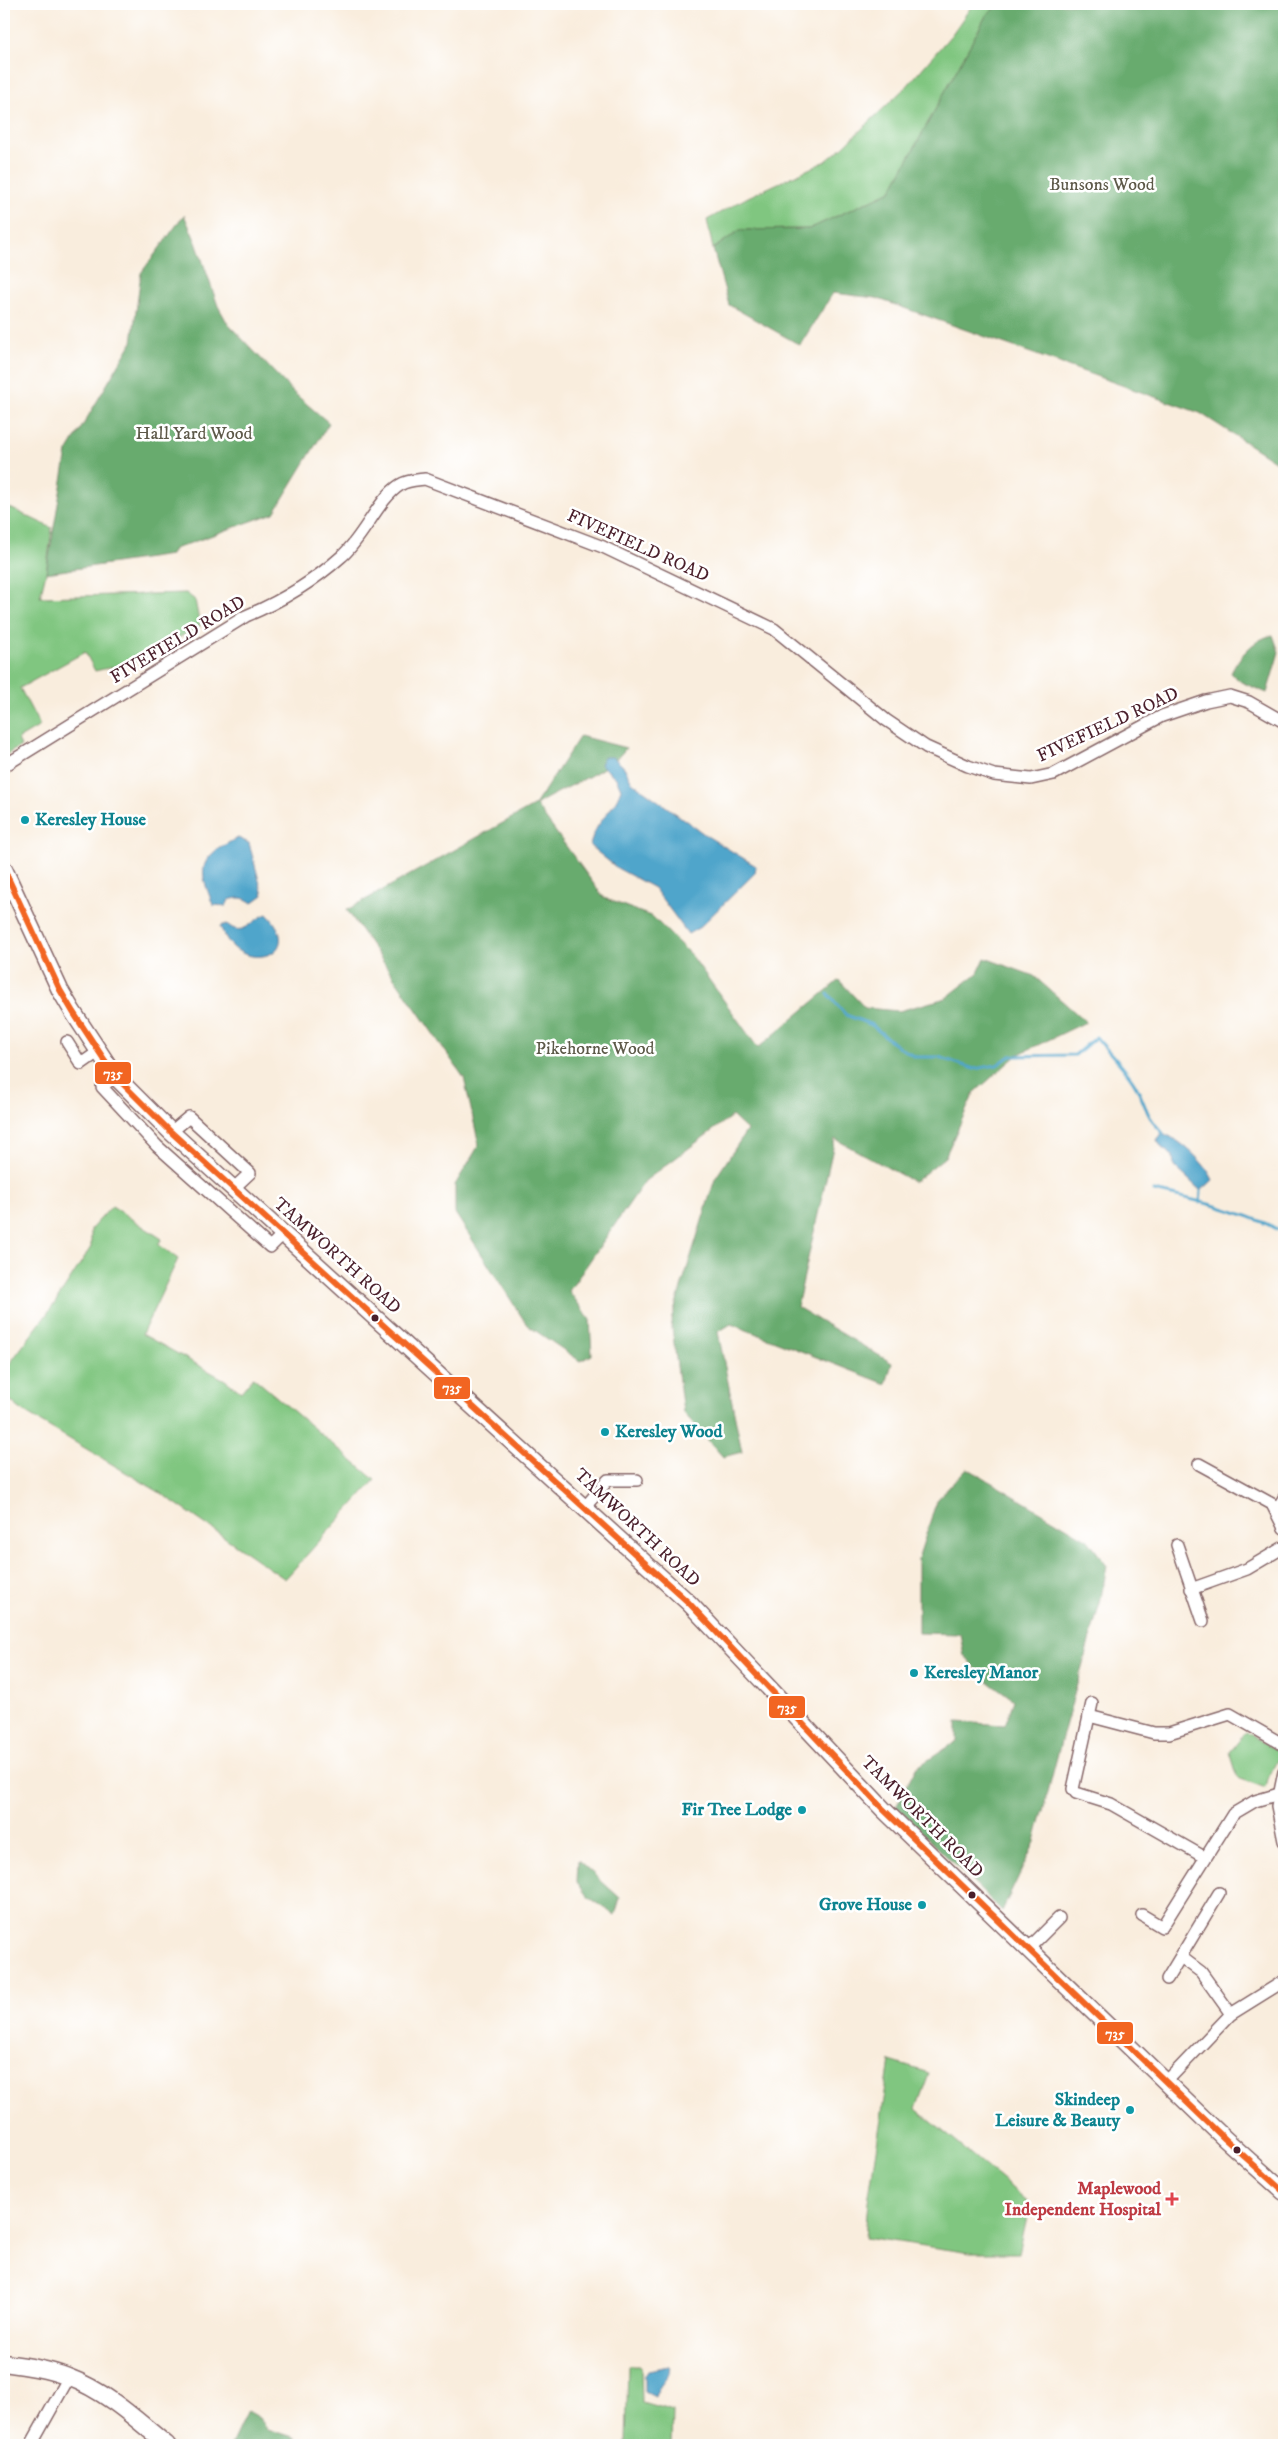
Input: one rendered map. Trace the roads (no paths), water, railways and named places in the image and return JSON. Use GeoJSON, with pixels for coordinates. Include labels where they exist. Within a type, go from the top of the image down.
{"type":"FeatureCollection","features":[{"type":"Feature","properties":{"kind":"main road","name":"TAMWORTH ROAD"},"geometry":{"type":"LineString","coordinates":[[5,874],[60,990],[115,1076],[171,1132],[689,1602],[884,1809],[1166,2082],[1284,2192]]}},
{"type":"Feature","properties":{"kind":"main road"},"geometry":{"type":"LineString","coordinates":[[4,2363],[37,2368],[69,2377],[99,2392],[129,2413],[167,2445]]}},
{"type":"Feature","properties":{"kind":"street","name":"FIVEFIELD ROAD"},"geometry":{"type":"LineString","coordinates":[[4,766],[246,616],[275,604],[308,584],[344,555],[360,537],[390,493],[400,485],[426,479],[603,547],[774,629],[886,720],[926,746],[968,766],[994,775],[1031,779],[1054,774],[1162,716],[1206,701],[1230,696],[1249,702],[1284,722]]}},
{"type":"Feature","properties":{"kind":"street"},"geometry":{"type":"LineString","coordinates":[[67,1042],[84,1067],[98,1052]]}},
{"type":"Feature","properties":{"kind":"street"},"geometry":{"type":"LineString","coordinates":[[115,1076],[102,1087],[157,1146],[270,1247],[283,1234]]}},
{"type":"Feature","properties":{"kind":"street"},"geometry":{"type":"LineString","coordinates":[[171,1132],[189,1117],[250,1173],[234,1188]]}},
{"type":"Feature","properties":{"kind":"street"},"geometry":{"type":"LineString","coordinates":[[1199,1464],[1264,1499],[1276,1511],[1284,1528]]}},
{"type":"Feature","properties":{"kind":"street"},"geometry":{"type":"LineString","coordinates":[[585,1507],[608,1480],[638,1480]]}},
{"type":"Feature","properties":{"kind":"street"},"geometry":{"type":"LineString","coordinates":[[1276,1511],[1284,1498]]}},
{"type":"Feature","properties":{"kind":"street"},"geometry":{"type":"LineString","coordinates":[[1177,1545],[1203,1621]]}},
{"type":"Feature","properties":{"kind":"street"},"geometry":{"type":"LineString","coordinates":[[1192,1589],[1247,1569],[1284,1547]]}},
{"type":"Feature","properties":{"kind":"street"},"geometry":{"type":"LineString","coordinates":[[1092,1703],[1073,1784],[1076,1793],[1111,1804],[1204,1857]]}},
{"type":"Feature","properties":{"kind":"street"},"geometry":{"type":"LineString","coordinates":[[1089,1716],[1154,1733],[1169,1733],[1230,1714],[1284,1745]]}},
{"type":"Feature","properties":{"kind":"street"},"geometry":{"type":"LineString","coordinates":[[1284,1772],[1277,1806],[1284,1841]]}},
{"type":"Feature","properties":{"kind":"street"},"geometry":{"type":"LineString","coordinates":[[1142,1915],[1162,1927],[1204,1857],[1233,1814],[1255,1801],[1279,1794]]}},
{"type":"Feature","properties":{"kind":"street"},"geometry":{"type":"LineString","coordinates":[[1167,1979],[1219,1894]]}},
{"type":"Feature","properties":{"kind":"street"},"geometry":{"type":"LineString","coordinates":[[1028,1949],[1059,1918]]}},
{"type":"Feature","properties":{"kind":"street"},"geometry":{"type":"LineString","coordinates":[[1181,1957],[1200,1972],[1231,2014]]}},
{"type":"Feature","properties":{"kind":"street"},"geometry":{"type":"LineString","coordinates":[[1166,2082],[1231,2014],[1284,1981]]}},
{"type":"Feature","properties":{"kind":"street"},"geometry":{"type":"LineString","coordinates":[[31,2445],[69,2377]]}},
{"type":"Feature","properties":{"kind":"water"},"geometry":{"type":"Polygon","coordinates":[[[603,757],[613,757],[624,767],[632,782],[707,836],[756,866],[755,873],[700,927],[688,934],[654,888],[617,868],[590,846],[596,829],[614,805],[621,789],[616,778],[601,765],[603,757]]]}},
{"type":"Feature","properties":{"kind":"water"},"geometry":{"type":"Polygon","coordinates":[[[238,838],[249,843],[263,895],[252,903],[239,898],[229,900],[226,906],[213,905],[204,880],[204,866],[213,853],[238,838]]]}},
{"type":"Feature","properties":{"kind":"water"},"geometry":{"type":"Polygon","coordinates":[[[267,914],[277,927],[280,938],[278,947],[272,953],[263,956],[252,956],[242,953],[230,944],[220,926],[227,924],[233,928],[243,929],[267,914]]]}},
{"type":"Feature","properties":{"kind":"water"},"geometry":{"type":"Polygon","coordinates":[[[1162,1133],[1184,1146],[1209,1173],[1213,1180],[1201,1191],[1174,1166],[1173,1156],[1162,1148],[1157,1140],[1162,1133]]]}},
{"type":"Feature","properties":{"kind":"water"},"geometry":{"type":"Polygon","coordinates":[[[669,2366],[671,2368],[670,2372],[658,2389],[655,2397],[645,2392],[645,2375],[648,2370],[669,2366]]]}},
{"type":"Feature","properties":{"kind":"waterway"},"geometry":{"type":"LineString","coordinates":[[828,994],[846,1015],[872,1025],[894,1044],[915,1057],[939,1057],[974,1069],[997,1065],[1010,1056],[1075,1055],[1096,1037],[1123,1067],[1132,1080],[1150,1116],[1163,1133]]}},
{"type":"Feature","properties":{"kind":"waterway"},"geometry":{"type":"LineString","coordinates":[[1154,1191],[1239,1213],[1284,1233]]}},
{"type":"Feature","properties":{"kind":"waterway"},"geometry":{"type":"LineString","coordinates":[[1200,1203],[1201,1191]]}},
{"type":"Feature","properties":{"kind":"place","name":"Keresley House"},"geometry":{"type":"Point","coordinates":[25,820]}},
{"type":"Feature","properties":{"kind":"place","name":"Keresley Wood"},"geometry":{"type":"Point","coordinates":[605,1432]}},
{"type":"Feature","properties":{"kind":"place","name":"Keresley Manor"},"geometry":{"type":"Point","coordinates":[914,1673]}},
{"type":"Feature","properties":{"kind":"place","name":"Fir Tree Lodge"},"geometry":{"type":"Point","coordinates":[802,1810]}},
{"type":"Feature","properties":{"kind":"place","name":"Grove House"},"geometry":{"type":"Point","coordinates":[922,1905]}},
{"type":"Feature","properties":{"kind":"place","name":"Skindeep Leisure & Beauty"},"geometry":{"type":"Point","coordinates":[1130,2110]}},
{"type":"Feature","properties":{"kind":"place","name":"Maplewood Independent Hospital"},"geometry":{"type":"Point","coordinates":[1172,2199]}},
{"type":"Feature","properties":{"kind":"park label","name":"Bunsons Wood"},"geometry":{"type":"Point","coordinates":[1102,185]}},
{"type":"Feature","properties":{"kind":"park label","name":"Hall Yard Wood"},"geometry":{"type":"Point","coordinates":[194,434]}},
{"type":"Feature","properties":{"kind":"park label","name":"Pikehorne Wood"},"geometry":{"type":"Point","coordinates":[595,1049]}}]}
